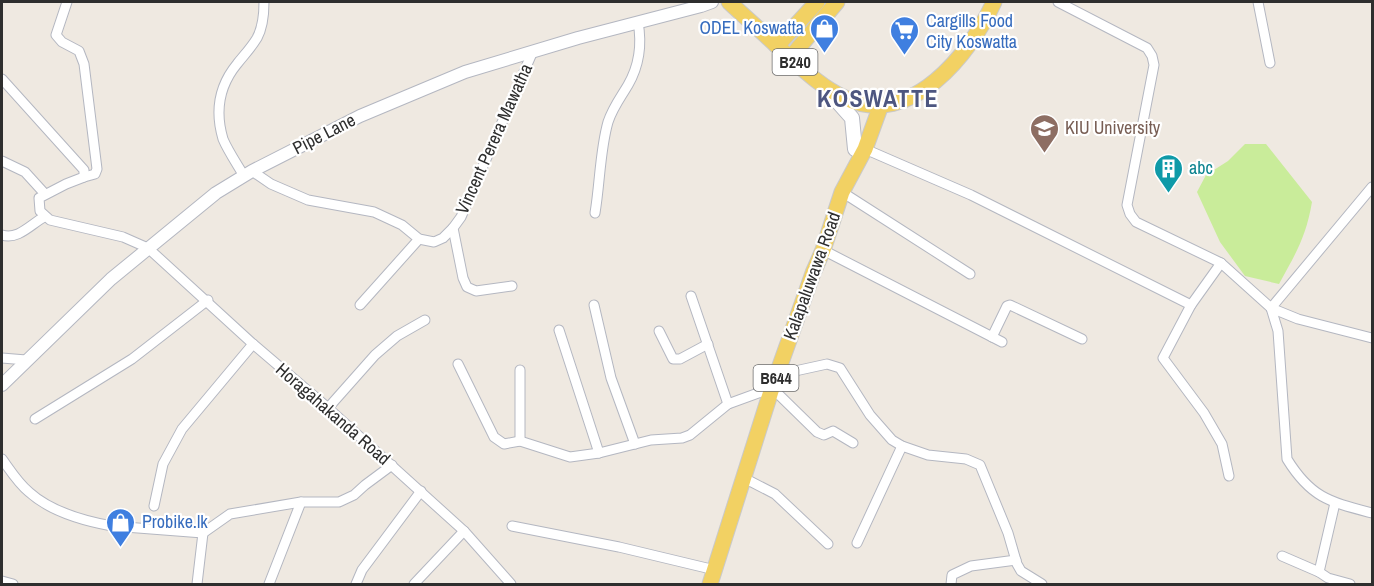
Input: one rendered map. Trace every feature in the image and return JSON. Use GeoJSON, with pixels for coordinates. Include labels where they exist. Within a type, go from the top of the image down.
{"type":"FeatureCollection","features":[{"type":"Feature","properties":{"kind":"main road","name":"B240"},"geometry":{"type":"LineString","coordinates":[[729,2],[823,86],[846,99],[876,105]]}},
{"type":"Feature","properties":{"kind":"main road"},"geometry":{"type":"LineString","coordinates":[[777,46],[817,2]]}},
{"type":"Feature","properties":{"kind":"main road"},"geometry":{"type":"LineString","coordinates":[[790,58],[837,2]]}},
{"type":"Feature","properties":{"kind":"main road"},"geometry":{"type":"LineString","coordinates":[[876,105],[914,96],[945,74],[976,36],[994,2]]}},
{"type":"Feature","properties":{"kind":"main road"},"geometry":{"type":"LineString","coordinates":[[823,86],[852,118],[860,149]]}},
{"type":"Feature","properties":{"kind":"main road","name":"Kalapaluwawa Road"},"geometry":{"type":"LineString","coordinates":[[713,577],[774,382],[850,175],[851,159],[860,149],[876,105]]}},
{"type":"Feature","properties":{"kind":"street"},"geometry":{"type":"LineString","coordinates":[[2,235],[13,237],[18,235],[44,217],[40,211],[39,198],[95,174],[97,169],[84,64],[79,51],[56,36],[67,2]]}},
{"type":"Feature","properties":{"kind":"street"},"geometry":{"type":"LineString","coordinates":[[264,2],[264,18],[258,36],[227,80],[219,104],[219,121],[224,142],[248,173],[308,200],[374,212],[402,225],[419,239],[434,242],[443,238],[453,228]]}},
{"type":"Feature","properties":{"kind":"street","name":"Pipe Lane"},"geometry":{"type":"LineString","coordinates":[[2,385],[111,279],[216,194],[248,173],[323,133],[465,72],[712,2]]}},
{"type":"Feature","properties":{"kind":"street"},"geometry":{"type":"LineString","coordinates":[[1058,2],[1147,48],[1152,56],[1154,65],[1127,205],[1136,222],[1221,263],[1271,308],[1298,319],[1372,338]]}},
{"type":"Feature","properties":{"kind":"street"},"geometry":{"type":"LineString","coordinates":[[1258,2],[1270,63]]}},
{"type":"Feature","properties":{"kind":"street"},"geometry":{"type":"LineString","coordinates":[[595,213],[608,123],[637,62],[640,43],[638,22]]}},
{"type":"Feature","properties":{"kind":"street","name":"Vincent Perera Mawatha"},"geometry":{"type":"LineString","coordinates":[[512,285],[476,291],[467,287],[463,278],[453,228],[461,217],[533,51]]}},
{"type":"Feature","properties":{"kind":"street"},"geometry":{"type":"LineString","coordinates":[[2,79],[80,164],[84,170],[84,177]]}},
{"type":"Feature","properties":{"kind":"street"},"geometry":{"type":"LineString","coordinates":[[860,149],[971,195],[1191,306]]}},
{"type":"Feature","properties":{"kind":"street"},"geometry":{"type":"LineString","coordinates":[[2,161],[25,172],[45,194]]}},
{"type":"Feature","properties":{"kind":"street"},"geometry":{"type":"LineString","coordinates":[[1271,308],[1372,187]]}},
{"type":"Feature","properties":{"kind":"street"},"geometry":{"type":"LineString","coordinates":[[842,192],[970,274]]}},
{"type":"Feature","properties":{"kind":"street","name":"Horagahakanda Road"},"geometry":{"type":"LineString","coordinates":[[44,217],[73,227],[123,237],[148,248],[208,300],[253,344],[421,491],[464,531],[511,585]]}},
{"type":"Feature","properties":{"kind":"street"},"geometry":{"type":"LineString","coordinates":[[360,305],[419,239]]}},
{"type":"Feature","properties":{"kind":"street"},"geometry":{"type":"LineString","coordinates":[[823,250],[1002,342]]}},
{"type":"Feature","properties":{"kind":"street"},"geometry":{"type":"LineString","coordinates":[[1221,263],[1191,306],[1162,358],[1204,413],[1222,444],[1229,476]]}},
{"type":"Feature","properties":{"kind":"street"},"geometry":{"type":"LineString","coordinates":[[691,296],[728,404]]}},
{"type":"Feature","properties":{"kind":"street"},"geometry":{"type":"LineString","coordinates":[[35,419],[132,360],[208,300]]}},
{"type":"Feature","properties":{"kind":"street"},"geometry":{"type":"LineString","coordinates":[[594,305],[611,378],[635,444]]}},
{"type":"Feature","properties":{"kind":"street"},"geometry":{"type":"LineString","coordinates":[[992,337],[1007,306],[1010,305],[1082,339]]}},
{"type":"Feature","properties":{"kind":"street"},"geometry":{"type":"LineString","coordinates":[[1271,308],[1278,331],[1287,459],[1311,490],[1335,503],[1372,513]]}},
{"type":"Feature","properties":{"kind":"street"},"geometry":{"type":"LineString","coordinates":[[328,408],[375,355],[397,336],[425,320]]}},
{"type":"Feature","properties":{"kind":"street"},"geometry":{"type":"LineString","coordinates":[[559,330],[599,453]]}},
{"type":"Feature","properties":{"kind":"street"},"geometry":{"type":"LineString","coordinates":[[658,331],[673,359],[680,359],[708,344]]}},
{"type":"Feature","properties":{"kind":"street"},"geometry":{"type":"LineString","coordinates":[[154,506],[163,464],[183,429],[253,344]]}},
{"type":"Feature","properties":{"kind":"street"},"geometry":{"type":"LineString","coordinates":[[2,358],[26,360]]}},
{"type":"Feature","properties":{"kind":"street"},"geometry":{"type":"LineString","coordinates":[[458,364],[494,437],[504,444],[520,441],[570,457],[599,453],[651,440],[682,438],[690,435],[728,404],[774,382],[827,364],[840,368],[870,415],[892,440],[928,455],[966,459],[980,465],[1021,571],[1028,581],[1042,585]]}},
{"type":"Feature","properties":{"kind":"street"},"geometry":{"type":"LineString","coordinates":[[520,370],[520,441]]}},
{"type":"Feature","properties":{"kind":"street"},"geometry":{"type":"LineString","coordinates":[[774,382],[817,432],[824,435],[833,430],[853,443]]}},
{"type":"Feature","properties":{"kind":"street"},"geometry":{"type":"LineString","coordinates":[[856,543],[902,446]]}},
{"type":"Feature","properties":{"kind":"street"},"geometry":{"type":"LineString","coordinates":[[2,459],[27,491],[47,507],[98,524],[203,533],[230,514],[301,502],[339,502],[354,495],[364,484],[392,465]]}},
{"type":"Feature","properties":{"kind":"street"},"geometry":{"type":"LineString","coordinates":[[744,478],[776,494],[828,544]]}},
{"type":"Feature","properties":{"kind":"street"},"geometry":{"type":"LineString","coordinates":[[356,585],[362,570],[421,491]]}},
{"type":"Feature","properties":{"kind":"street"},"geometry":{"type":"LineString","coordinates":[[269,585],[301,502]]}},
{"type":"Feature","properties":{"kind":"street"},"geometry":{"type":"LineString","coordinates":[[1319,572],[1335,503]]}},
{"type":"Feature","properties":{"kind":"street"},"geometry":{"type":"LineString","coordinates":[[512,526],[619,547],[713,577]]}},
{"type":"Feature","properties":{"kind":"street"},"geometry":{"type":"LineString","coordinates":[[414,585],[464,531]]}},
{"type":"Feature","properties":{"kind":"street"},"geometry":{"type":"LineString","coordinates":[[197,585],[203,533]]}},
{"type":"Feature","properties":{"kind":"street"},"geometry":{"type":"LineString","coordinates":[[1282,556],[1319,572],[1327,581],[1350,585]]}},
{"type":"Feature","properties":{"kind":"street"},"geometry":{"type":"LineString","coordinates":[[951,585],[952,575],[971,566],[1016,560]]}},
{"type":"Feature","properties":{"kind":"street"},"geometry":{"type":"LineString","coordinates":[[2,581],[13,585]]}},
{"type":"Feature","properties":{"kind":"green space"},"geometry":{"type":"Polygon","coordinates":[[[1245,144],[1266,144],[1312,202],[1303,235],[1279,284],[1245,276],[1220,242],[1197,192],[1206,175],[1228,161],[1245,144]]]}},
{"type":"Feature","properties":{"kind":"place","name":"ODEL Koswatta"},"geometry":{"type":"Point","coordinates":[825,54]}},
{"type":"Feature","properties":{"kind":"place","name":"Cargills Food City Koswatta"},"geometry":{"type":"Point","coordinates":[905,56]}},
{"type":"Feature","properties":{"kind":"place","name":"KIU University"},"geometry":{"type":"Point","coordinates":[1044,154]}},
{"type":"Feature","properties":{"kind":"place","name":"abc"},"geometry":{"type":"Point","coordinates":[1168,194]}},
{"type":"Feature","properties":{"kind":"place","name":"Probike.lk"},"geometry":{"type":"Point","coordinates":[121,548]}},
{"type":"Feature","properties":{"kind":"district","name":"KOSWATTE"},"geometry":{"type":"Point","coordinates":[878,99]}}]}
